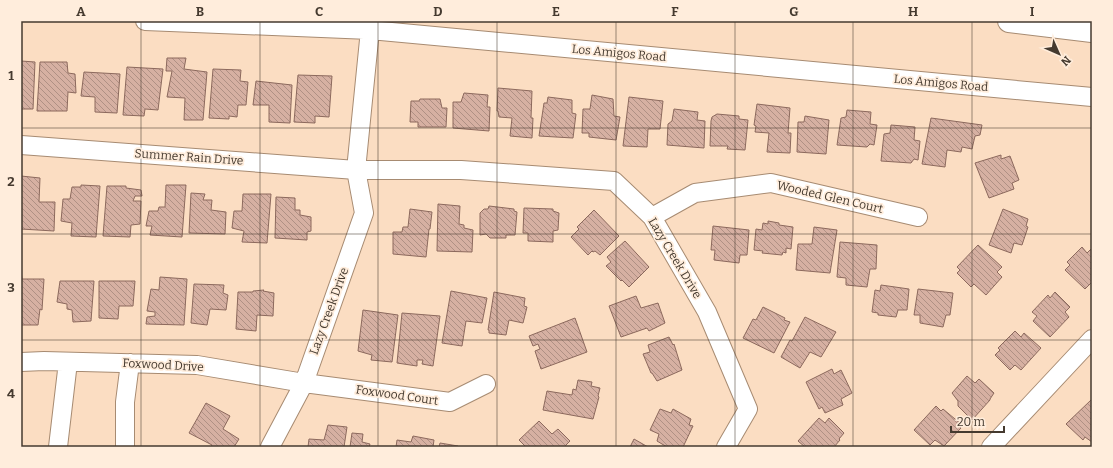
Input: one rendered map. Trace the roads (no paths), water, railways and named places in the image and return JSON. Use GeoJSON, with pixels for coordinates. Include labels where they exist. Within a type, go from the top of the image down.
{"type":"FeatureCollection","features":[{"type":"Feature","properties":{"kind":"highway"},"geometry":{"type":"LineString","coordinates":[[1009,21],[1092,31]]}},
{"type":"Feature","properties":{"kind":"street","name":"Los Amigos Road"},"geometry":{"type":"LineString","coordinates":[[145,21],[370,30],[1092,97]]}},
{"type":"Feature","properties":{"kind":"street","name":"Lazy Creek Drive"},"geometry":{"type":"LineString","coordinates":[[270,447],[304,383],[364,213],[356,170],[370,30]]}},
{"type":"Feature","properties":{"kind":"street","name":"Summer Rain Drive"},"geometry":{"type":"LineString","coordinates":[[21,145],[356,170]]}},
{"type":"Feature","properties":{"kind":"street","name":"Lazy Creek Drive"},"geometry":{"type":"LineString","coordinates":[[356,170],[461,170],[614,181],[652,217],[707,312],[748,409],[726,447]]}},
{"type":"Feature","properties":{"kind":"street","name":"Wooded Glen Court"},"geometry":{"type":"LineString","coordinates":[[652,217],[695,193],[771,183],[918,217]]}},
{"type":"Feature","properties":{"kind":"street"},"geometry":{"type":"LineString","coordinates":[[991,447],[1092,339]]}},
{"type":"Feature","properties":{"kind":"street","name":"Foxwood Drive"},"geometry":{"type":"LineString","coordinates":[[21,362],[197,365],[304,383]]}},
{"type":"Feature","properties":{"kind":"street"},"geometry":{"type":"LineString","coordinates":[[58,447],[68,362]]}},
{"type":"Feature","properties":{"kind":"street"},"geometry":{"type":"LineString","coordinates":[[125,447],[125,402],[130,363]]}},
{"type":"Feature","properties":{"kind":"street","name":"Foxwood Court"},"geometry":{"type":"LineString","coordinates":[[304,383],[450,402],[486,384]]}}]}
